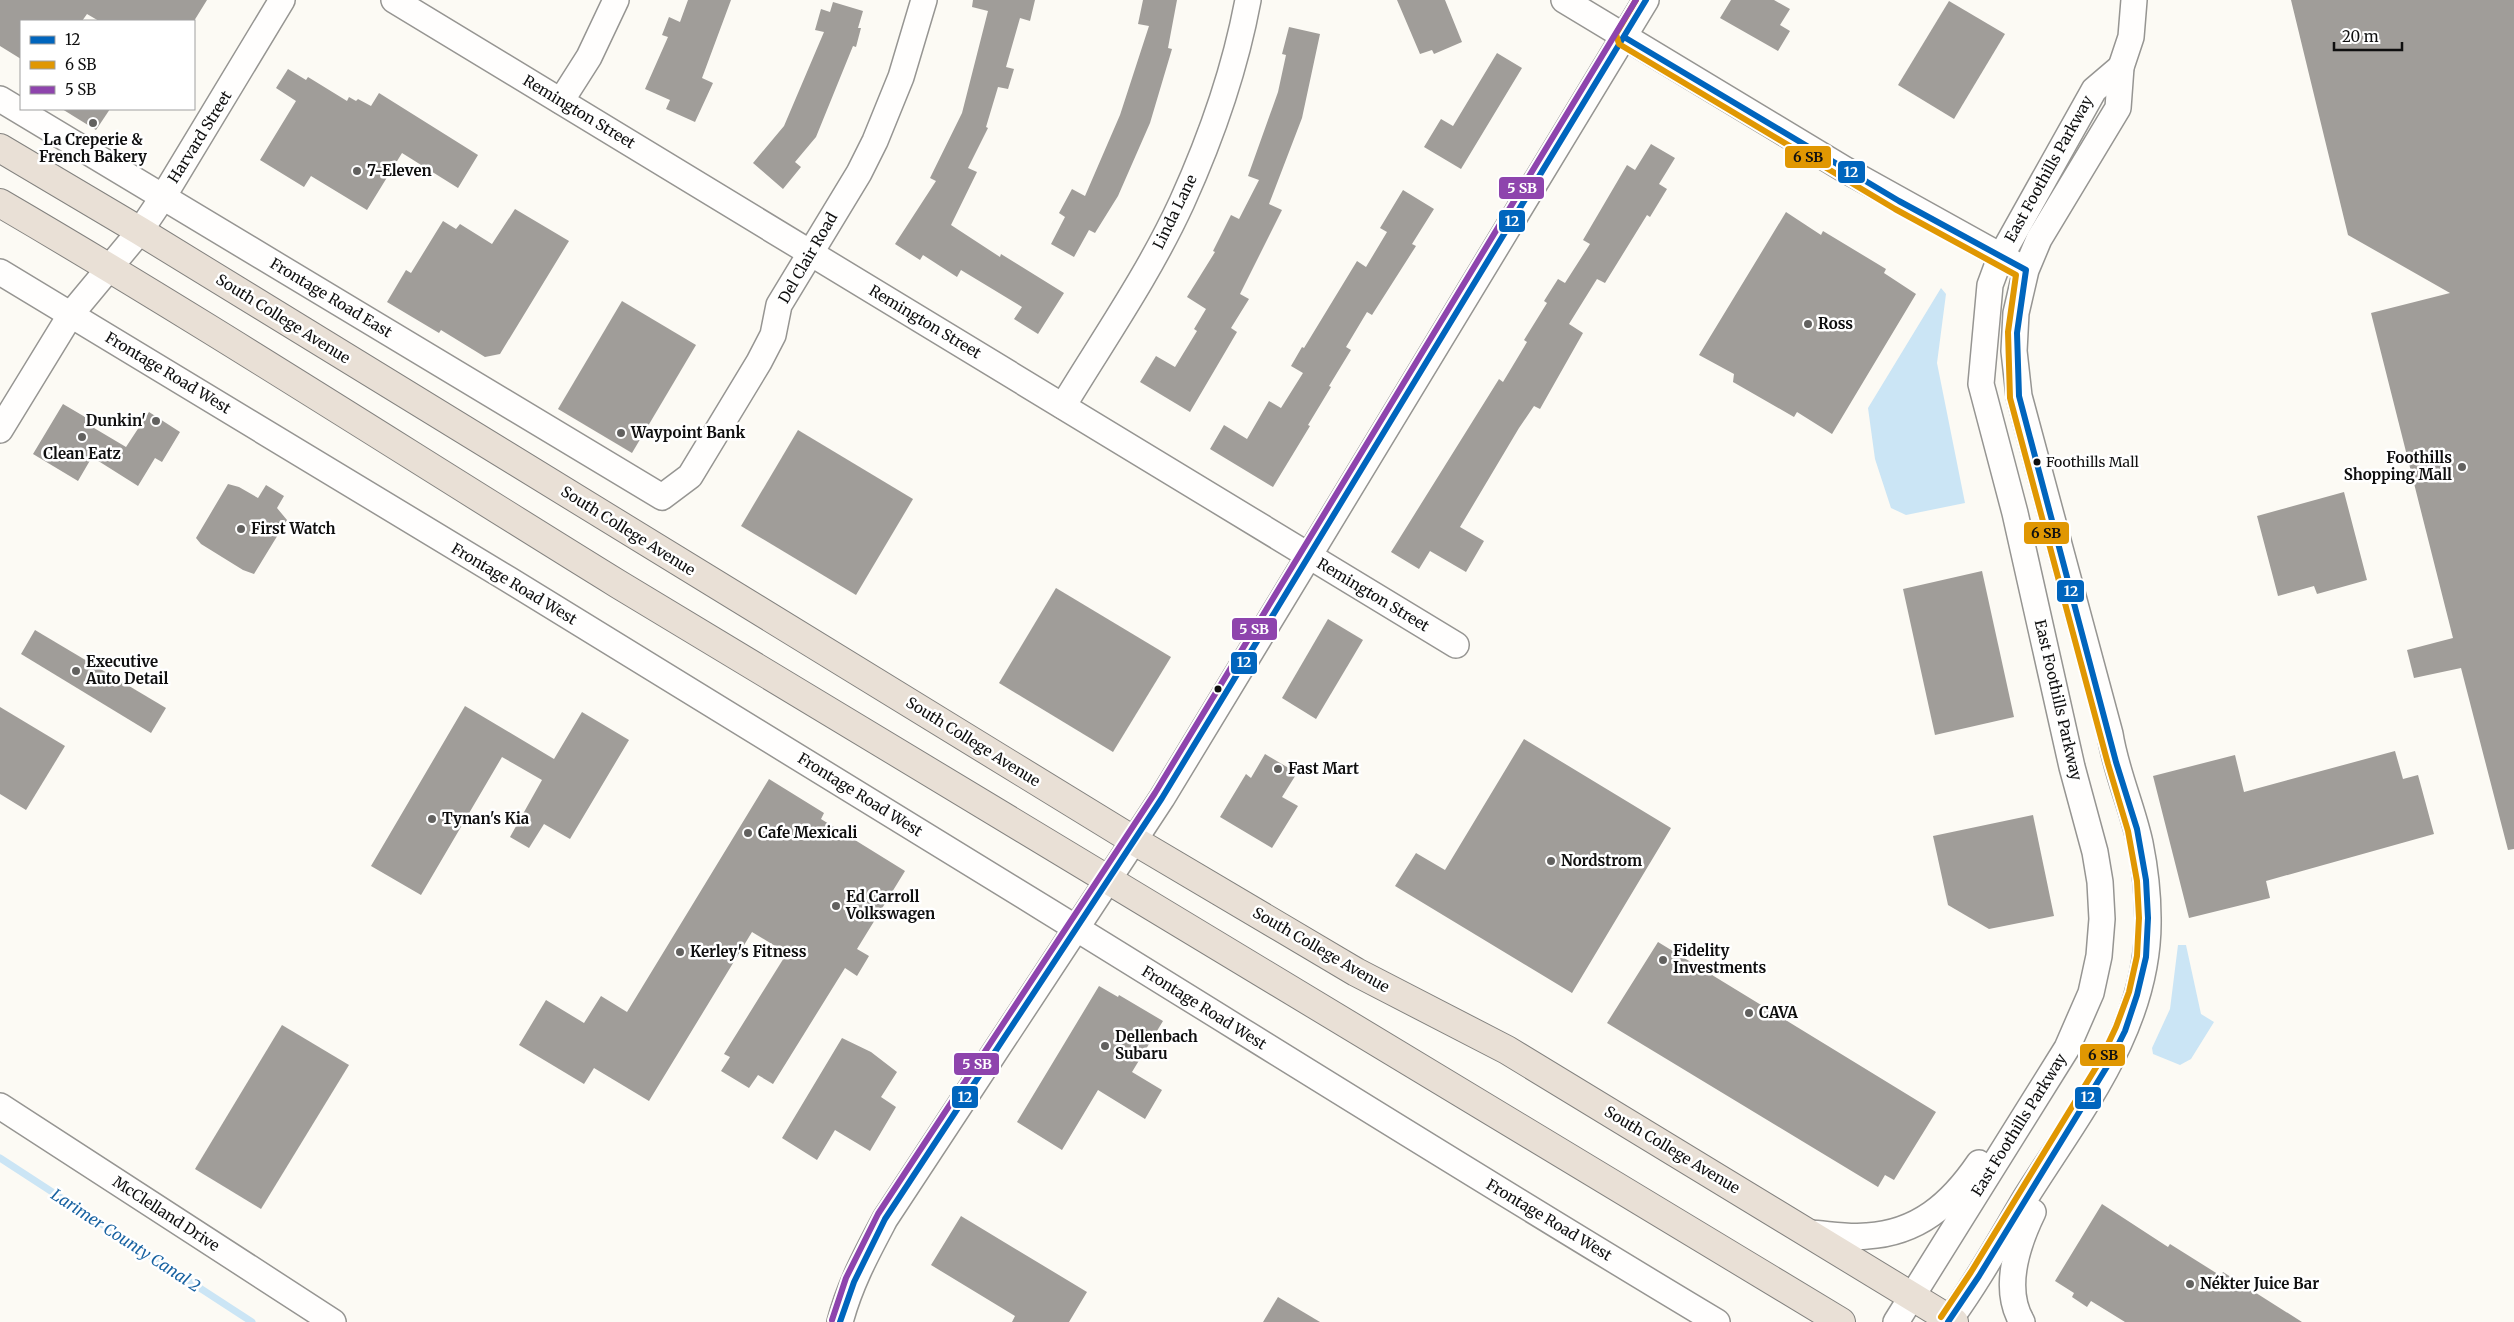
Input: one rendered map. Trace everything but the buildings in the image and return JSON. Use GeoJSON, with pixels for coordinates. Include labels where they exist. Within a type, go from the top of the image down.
{"type":"FeatureCollection","features":[{"type":"Feature","properties":{"kind":"highway","name":"South College Avenue"},"geometry":{"type":"LineString","coordinates":[[0,148],[140,231],[1133,840],[1356,972],[1507,1050],[1913,1296],[1951,1321]]}},
{"type":"Feature","properties":{"kind":"highway"},"geometry":{"type":"LineString","coordinates":[[0,203],[109,268],[618,584],[1841,1322]]}},
{"type":"Feature","properties":{"kind":"street","name":"Harvard Street"},"geometry":{"type":"LineString","coordinates":[[0,430],[71,314],[140,231],[282,0]]}},
{"type":"Feature","properties":{"kind":"street","name":"Remington Street"},"geometry":{"type":"LineString","coordinates":[[394,0],[1456,645]]}},
{"type":"Feature","properties":{"kind":"street"},"geometry":{"type":"LineString","coordinates":[[561,101],[589,57],[616,0]]}},
{"type":"Feature","properties":{"kind":"street","name":"Del Clair Road"},"geometry":{"type":"LineString","coordinates":[[662,497],[690,476],[759,362],[773,335],[779,305],[875,141],[901,77],[924,0]]}},
{"type":"Feature","properties":{"kind":"street","name":"Linda Lane"},"geometry":{"type":"LineString","coordinates":[[1063,406],[1154,256],[1182,203],[1210,136],[1229,80],[1248,0]]}},
{"type":"Feature","properties":{"kind":"street"},"geometry":{"type":"LineString","coordinates":[[1564,0],[1844,169],[2000,258],[2026,270]]}},
{"type":"Feature","properties":{"kind":"street"},"geometry":{"type":"LineString","coordinates":[[840,1322],[847,1296],[858,1269],[886,1220],[1107,879],[1162,798],[1646,0]]}},
{"type":"Feature","properties":{"kind":"street","name":"East Foothills Parkway"},"geometry":{"type":"LineString","coordinates":[[1951,1321],[2114,1057],[2135,1006],[2145,963],[2148,920],[2146,876],[2140,842],[2114,757],[2019,396],[2014,351],[2016,313],[2026,270],[2039,239],[2118,108],[2121,67],[2131,36],[2134,0]]}},
{"type":"Feature","properties":{"kind":"street","name":"East Foothills Parkway"},"geometry":{"type":"LineString","coordinates":[[1896,1322],[2067,1048],[2082,1018],[2091,993],[2099,956],[2102,919],[2100,882],[2095,852],[2071,760],[2015,513],[1981,384],[1990,285],[2000,258],[2094,90],[2121,67]]}},
{"type":"Feature","properties":{"kind":"street","name":"Frontage Road East"},"geometry":{"type":"LineString","coordinates":[[0,99],[662,497]]}},
{"type":"Feature","properties":{"kind":"street","name":"Frontage Road West"},"geometry":{"type":"LineString","coordinates":[[0,272],[1076,928],[1441,1155],[1717,1322]]}},
{"type":"Feature","properties":{"kind":"street","name":"McClelland Drive"},"geometry":{"type":"LineString","coordinates":[[0,1106],[333,1322]]}},
{"type":"Feature","properties":{"kind":"street"},"geometry":{"type":"LineString","coordinates":[[1809,1233],[1866,1236],[1892,1233],[1915,1226],[1942,1206],[1968,1178],[1987,1151],[2012,1134]]}},
{"type":"Feature","properties":{"kind":"street"},"geometry":{"type":"LineString","coordinates":[[2022,1322],[2016,1309],[2012,1282],[2019,1241],[2037,1204],[2039,1178]]}},
{"type":"Feature","properties":{"kind":"water"},"geometry":{"type":"Polygon","coordinates":[[[1941,288],[1946,294],[1937,363],[1965,503],[1906,515],[1891,508],[1875,459],[1868,408],[1941,288]]]}},
{"type":"Feature","properties":{"kind":"water"},"geometry":{"type":"Polygon","coordinates":[[[2178,945],[2186,945],[2201,1014],[2214,1022],[2191,1059],[2180,1065],[2153,1054],[2152,1048],[2170,1009],[2178,945]]]}},
{"type":"Feature","properties":{"kind":"waterway","name":"Larimer County Canal 2"},"geometry":{"type":"LineString","coordinates":[[0,1158],[252,1322]]}},
{"type":"Feature","properties":{"kind":"transit line"},"geometry":{"type":"LineString","coordinates":[[1636,0],[1616,34],[1619,44],[1895,209],[2016,275],[2008,332],[2010,398],[2108,764],[2128,831],[2137,881],[2139,918],[2137,956],[2129,992],[2116,1027],[2100,1061],[1971,1272],[1941,1317]]}},
{"type":"Feature","properties":{"kind":"transit line"},"geometry":{"type":"LineString","coordinates":[[832,1320],[846,1278],[878,1214],[1155,793],[1636,0]]}},
{"type":"Feature","properties":{"kind":"transit line","name":"12"},"geometry":{"type":"LineString","coordinates":[[840,1322],[854,1282],[885,1219],[1162,798],[1646,0]]}},
{"type":"Feature","properties":{"kind":"transit line","name":"12"},"geometry":{"type":"LineString","coordinates":[[1624,37],[1899,201],[2026,270],[2017,333],[2019,396],[2116,762],[2137,829],[2146,880],[2148,918],[2146,957],[2137,995],[2125,1031],[2108,1065],[1979,1276],[1948,1322]]}},
{"type":"Feature","properties":{"kind":"place","name":"La Creperie & French Bakery"},"geometry":{"type":"Point","coordinates":[93,123]}},
{"type":"Feature","properties":{"kind":"place","name":"7-Eleven"},"geometry":{"type":"Point","coordinates":[357,171]}},
{"type":"Feature","properties":{"kind":"place","name":"Ross"},"geometry":{"type":"Point","coordinates":[1808,324]}},
{"type":"Feature","properties":{"kind":"place","name":"Dunkin'"},"geometry":{"type":"Point","coordinates":[156,421]}},
{"type":"Feature","properties":{"kind":"place","name":"Waypoint Bank"},"geometry":{"type":"Point","coordinates":[621,433]}},
{"type":"Feature","properties":{"kind":"place","name":"Clean Eatz"},"geometry":{"type":"Point","coordinates":[82,437]}},
{"type":"Feature","properties":{"kind":"place","name":"Foothills Mall"},"geometry":{"type":"Point","coordinates":[2037,462]}},
{"type":"Feature","properties":{"kind":"place","name":"Foothills Shopping Mall"},"geometry":{"type":"Point","coordinates":[2462,467]}},
{"type":"Feature","properties":{"kind":"place","name":"First Watch"},"geometry":{"type":"Point","coordinates":[241,529]}},
{"type":"Feature","properties":{"kind":"place","name":"Executive Auto Detail"},"geometry":{"type":"Point","coordinates":[76,671]}},
{"type":"Feature","properties":{"kind":"place","name":"Fast Mart"},"geometry":{"type":"Point","coordinates":[1278,769]}},
{"type":"Feature","properties":{"kind":"place","name":"Tynan's Kia"},"geometry":{"type":"Point","coordinates":[432,819]}},
{"type":"Feature","properties":{"kind":"place","name":"Cafe Mexicali"},"geometry":{"type":"Point","coordinates":[748,833]}},
{"type":"Feature","properties":{"kind":"place","name":"Nordstrom"},"geometry":{"type":"Point","coordinates":[1551,861]}},
{"type":"Feature","properties":{"kind":"place","name":"Ed Carroll Volkswagen"},"geometry":{"type":"Point","coordinates":[836,906]}},
{"type":"Feature","properties":{"kind":"place","name":"Kerley's Fitness"},"geometry":{"type":"Point","coordinates":[680,952]}},
{"type":"Feature","properties":{"kind":"place","name":"Fidelity Investments"},"geometry":{"type":"Point","coordinates":[1663,960]}},
{"type":"Feature","properties":{"kind":"place","name":"CAVA"},"geometry":{"type":"Point","coordinates":[1749,1013]}},
{"type":"Feature","properties":{"kind":"place","name":"Dellenbach Subaru"},"geometry":{"type":"Point","coordinates":[1105,1046]}},
{"type":"Feature","properties":{"kind":"place","name":"Nékter Juice Bar"},"geometry":{"type":"Point","coordinates":[2190,1284]}}]}
